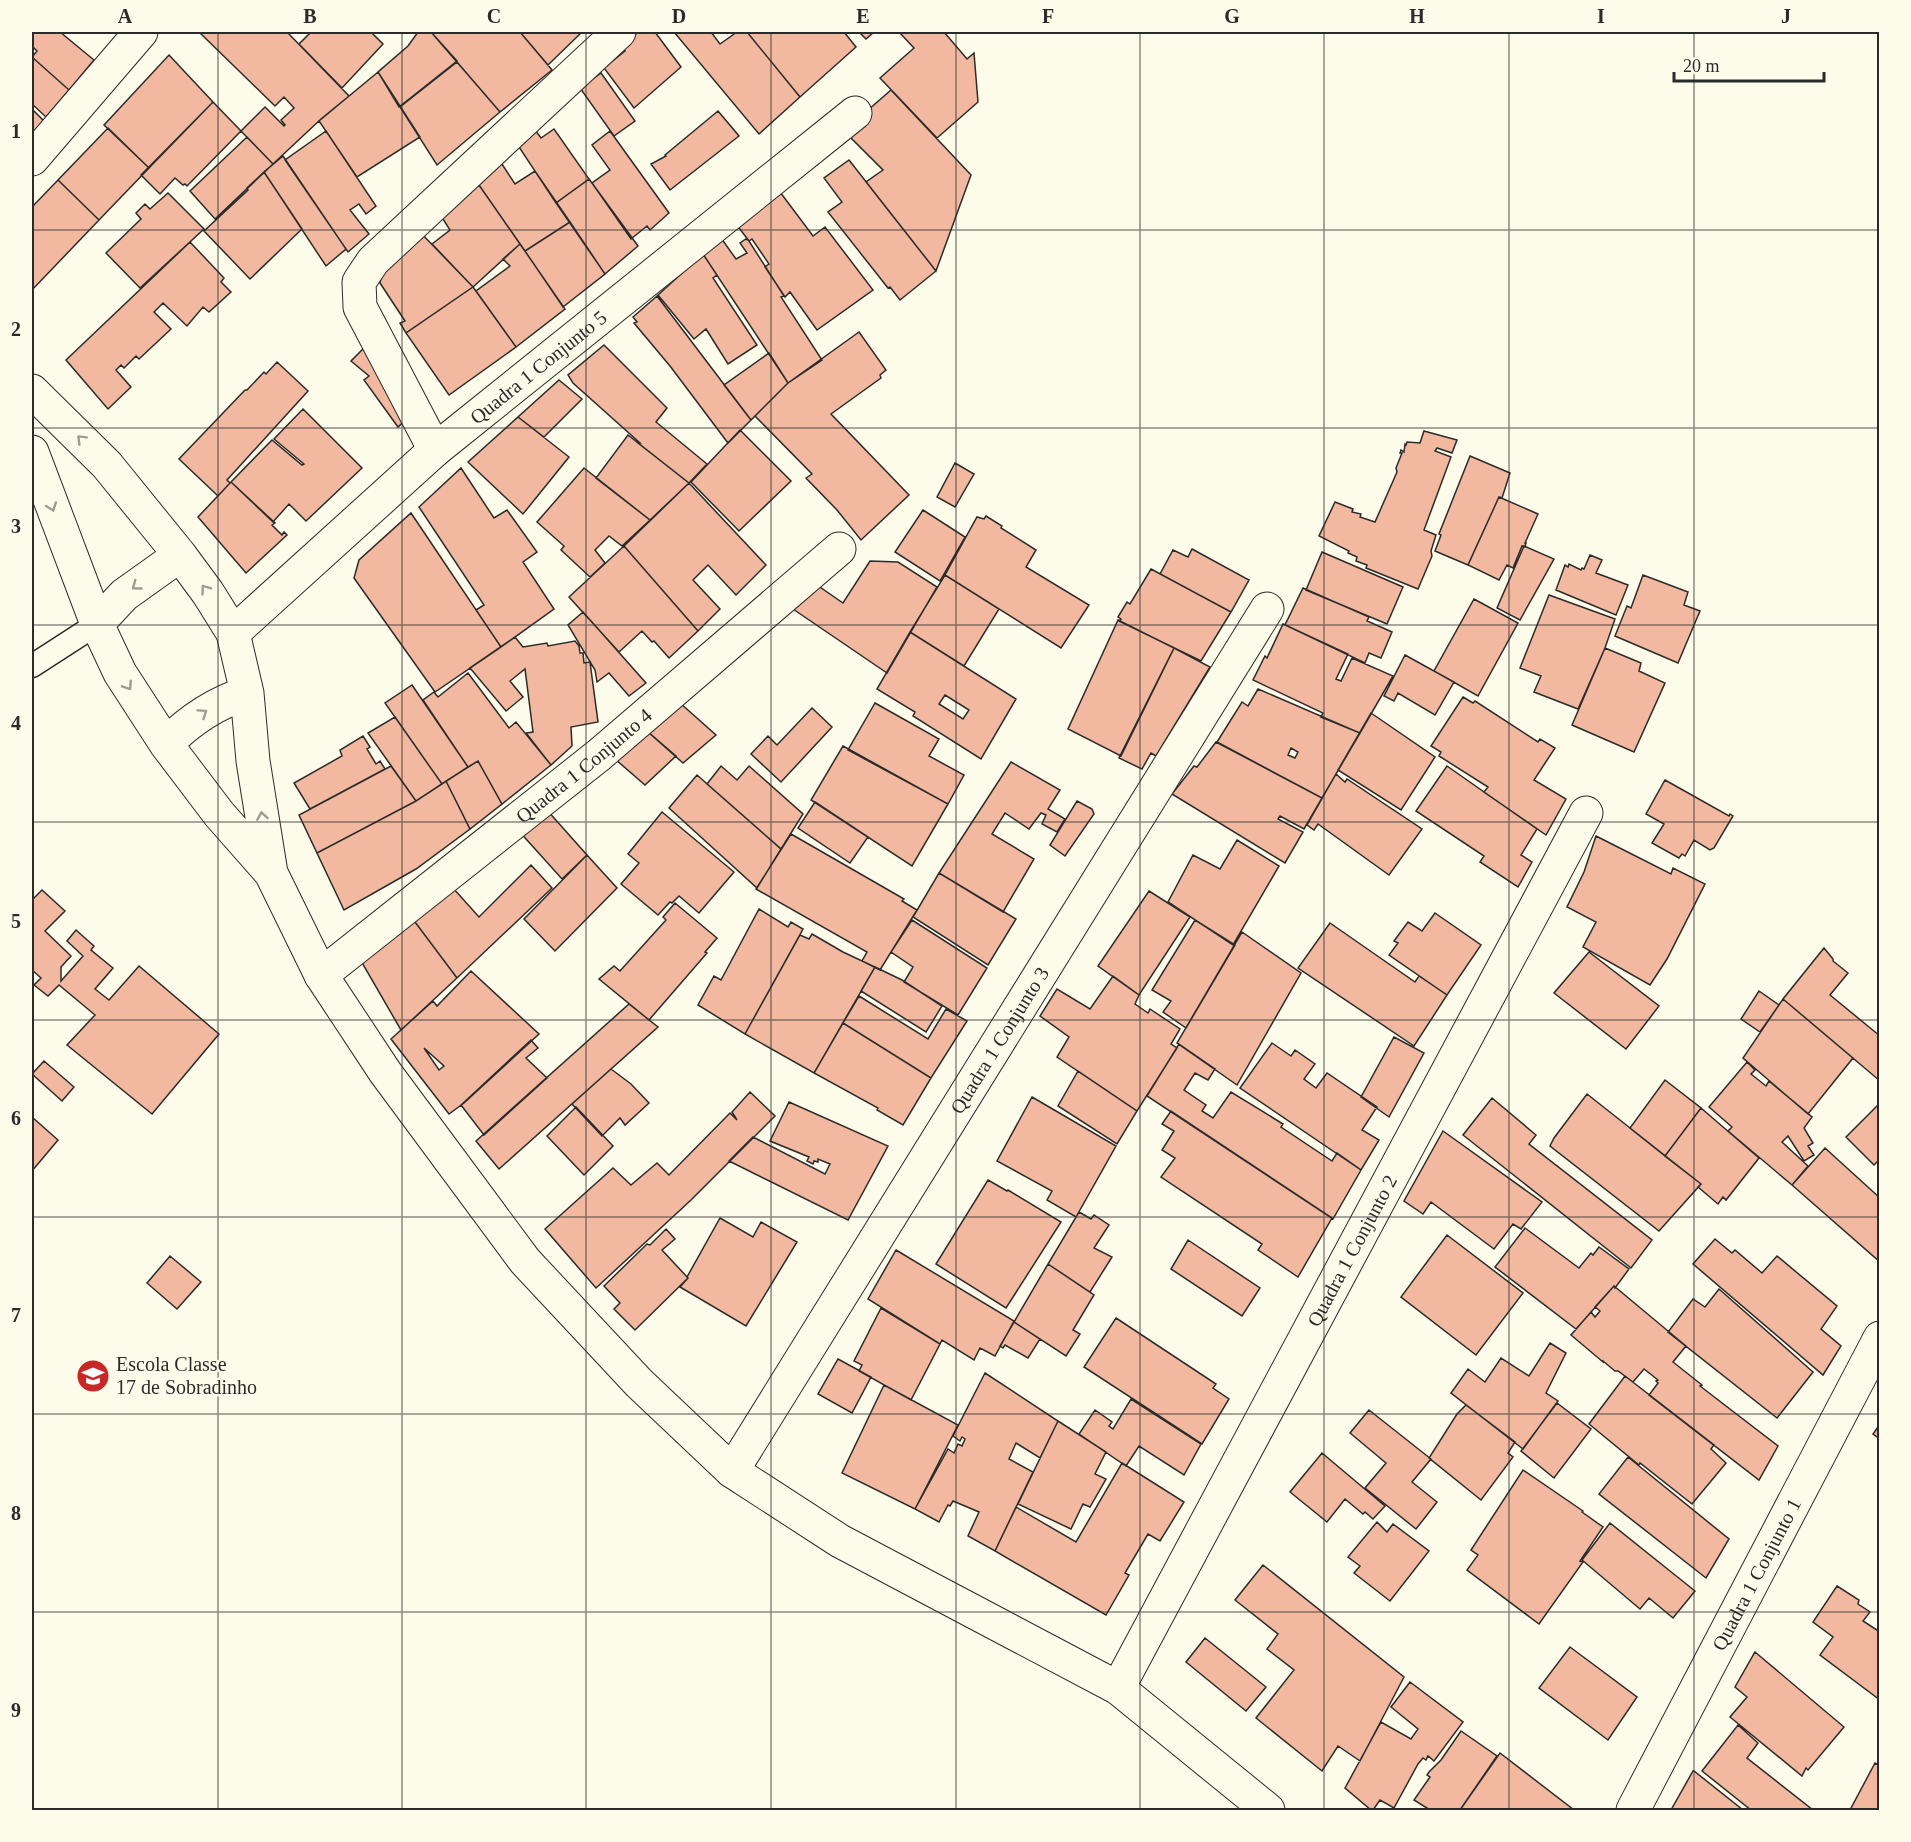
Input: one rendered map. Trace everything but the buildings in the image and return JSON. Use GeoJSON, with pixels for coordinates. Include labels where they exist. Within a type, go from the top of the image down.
{"type":"FeatureCollection","features":[{"type":"Feature","properties":{"kind":"street"},"geometry":{"type":"LineString","coordinates":[[32,159],[141,32]]}},
{"type":"Feature","properties":{"kind":"street"},"geometry":{"type":"LineString","coordinates":[[435,450],[360,307],[359,282],[373,261],[619,32]]}},
{"type":"Feature","properties":{"kind":"street","name":"Quadra 1 Conjunto 5"},"geometry":{"type":"LineString","coordinates":[[233,633],[435,450],[855,113]]}},
{"type":"Feature","properties":{"kind":"street"},"geometry":{"type":"LineString","coordinates":[[32,391],[107,465],[180,555],[208,593],[233,633],[248,693],[253,760],[271,873]]}},
{"type":"Feature","properties":{"kind":"street"},"geometry":{"type":"LineString","coordinates":[[32,452],[97,624],[120,673],[166,744],[219,814],[271,873],[321,975],[385,1072],[525,1261],[639,1383],[732,1471],[840,1541],[1118,1688],[1268,1810]]}},
{"type":"Feature","properties":{"kind":"street","name":"Quadra 1 Conjunto 4"},"geometry":{"type":"LineString","coordinates":[[321,975],[599,755],[839,549]]}},
{"type":"Feature","properties":{"kind":"street"},"geometry":{"type":"LineString","coordinates":[[97,624],[124,595],[180,555]]}},
{"type":"Feature","properties":{"kind":"street","name":"Quadra 1 Conjunto 3"},"geometry":{"type":"LineString","coordinates":[[732,1471],[1267,609]]}},
{"type":"Feature","properties":{"kind":"street"},"geometry":{"type":"LineString","coordinates":[[166,744],[183,727],[208,709],[227,699],[248,693]]}},
{"type":"Feature","properties":{"kind":"street","name":"Quadra 1 Conjunto 2"},"geometry":{"type":"LineString","coordinates":[[1118,1688],[1586,813]]}},
{"type":"Feature","properties":{"kind":"street","name":"Quadra 1 Conjunto 1"},"geometry":{"type":"LineString","coordinates":[[1633,1810],[1880,1338]]}},
{"type":"Feature","properties":{"kind":"lane"},"geometry":{"type":"LineString","coordinates":[[32,666],[97,624]]}},
{"type":"Feature","properties":{"kind":"place","name":"Escola Classe 17 de Sobradinho"},"geometry":{"type":"Point","coordinates":[93,1376]}}]}
